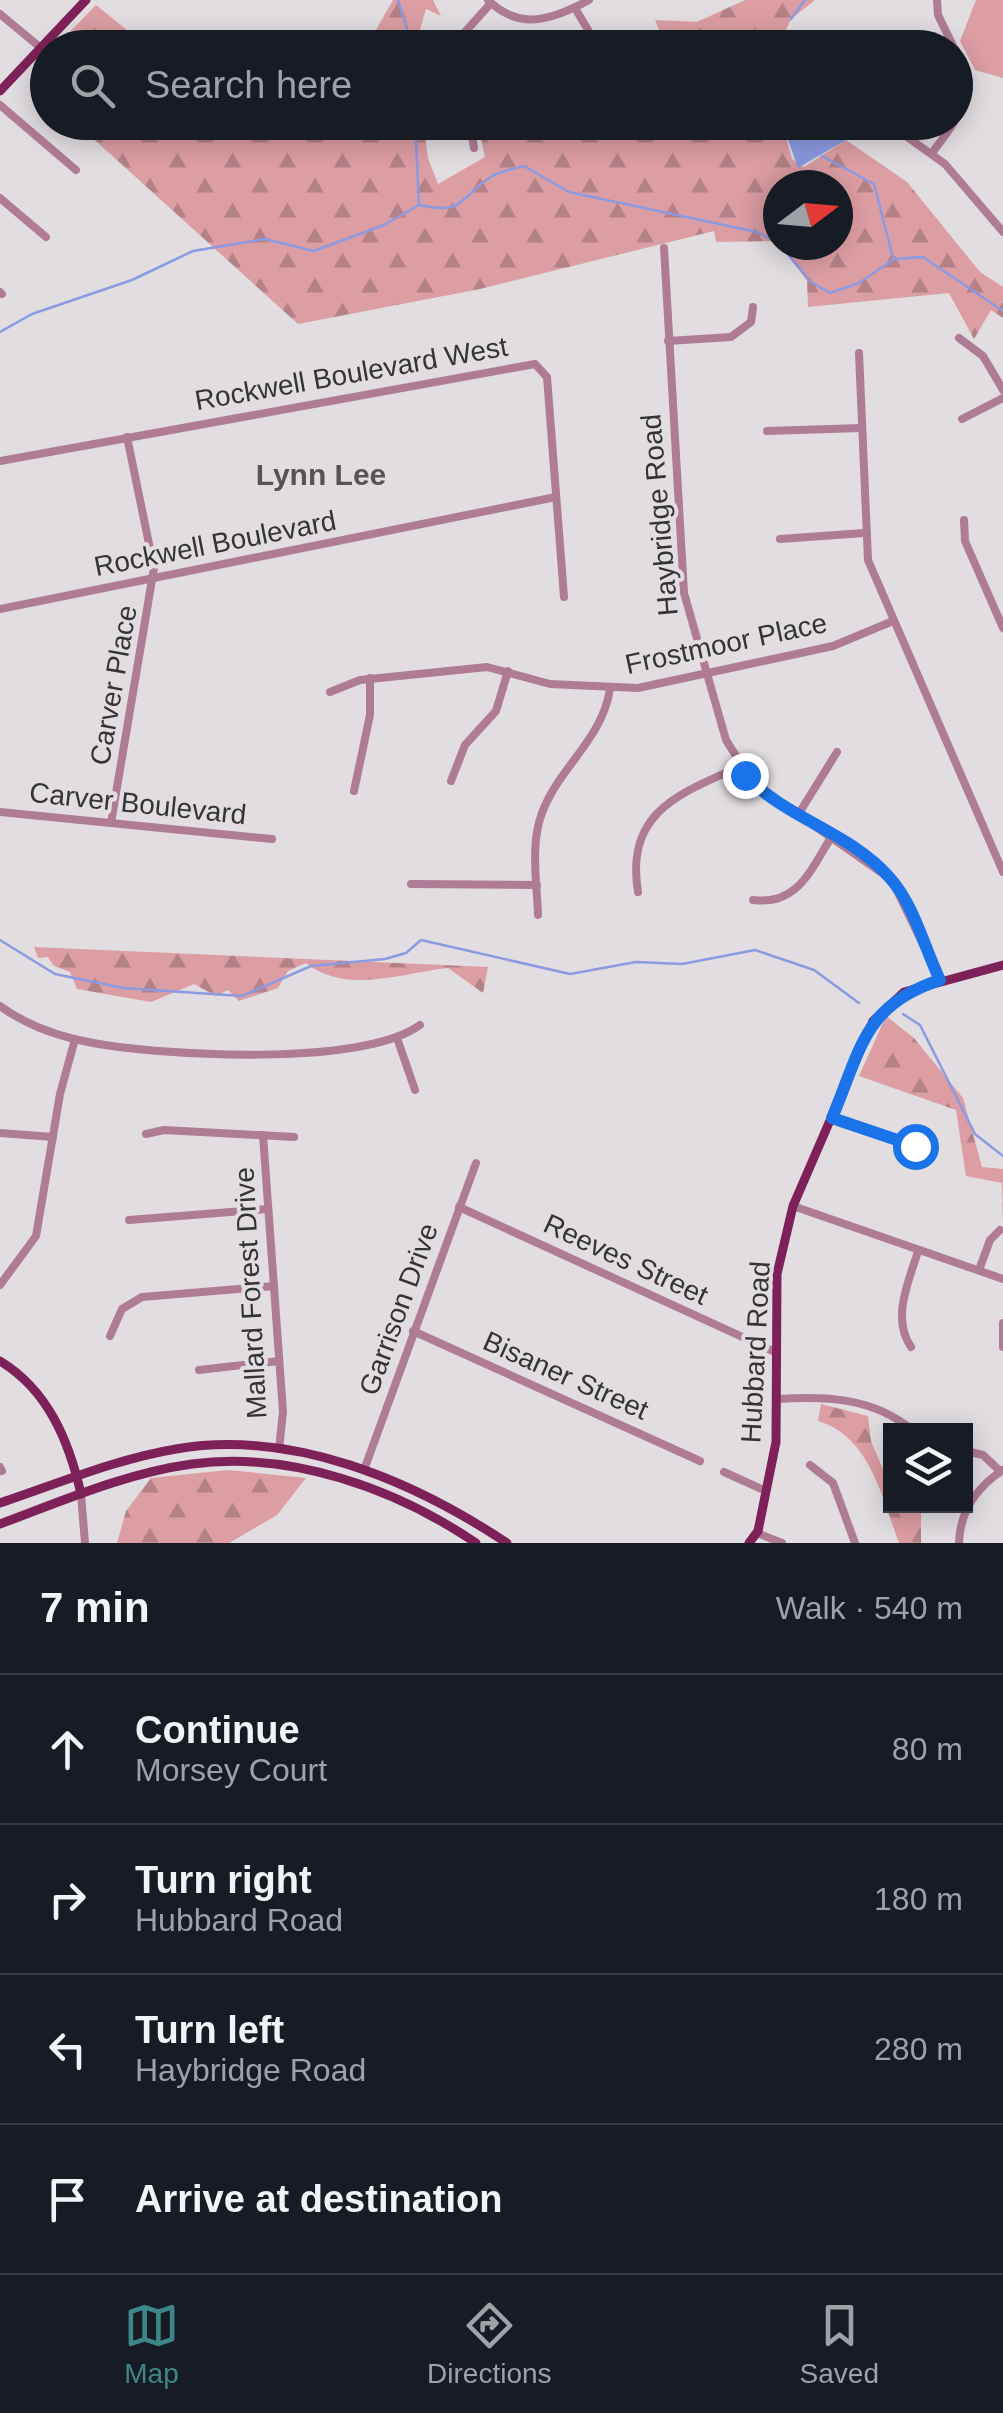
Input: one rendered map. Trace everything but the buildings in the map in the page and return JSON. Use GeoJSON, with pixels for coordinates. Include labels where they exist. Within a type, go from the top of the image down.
{"type":"FeatureCollection","features":[{"type":"Feature","properties":{"kind":"main road"},"geometry":{"type":"LineString","coordinates":[[58,30],[86,0]]}},
{"type":"Feature","properties":{"kind":"main road"},"geometry":{"type":"LineString","coordinates":[[0,91],[30,60]]}},
{"type":"Feature","properties":{"kind":"main road","name":"Hubbard Road"},"geometry":{"type":"LineString","coordinates":[[749,1543],[757,1532],[766,1491],[778,1398],[776,1274],[794,1206],[832,1118],[881,1011],[904,992],[1003,965]]}},
{"type":"Feature","properties":{"kind":"main road"},"geometry":{"type":"LineString","coordinates":[[0,1360],[27,1381],[46,1404],[80,1494]]}},
{"type":"Feature","properties":{"kind":"main road"},"geometry":{"type":"LineString","coordinates":[[0,1504],[144,1456],[195,1446],[278,1449],[364,1470],[442,1502],[507,1543]]}},
{"type":"Feature","properties":{"kind":"main road"},"geometry":{"type":"LineString","coordinates":[[0,1524],[160,1470],[242,1460],[341,1479],[398,1499],[476,1543]]}},
{"type":"Feature","properties":{"kind":"street"},"geometry":{"type":"LineString","coordinates":[[467,30],[490,2],[529,21],[589,0]]}},
{"type":"Feature","properties":{"kind":"street"},"geometry":{"type":"LineString","coordinates":[[938,0],[938,15],[946,30]]}},
{"type":"Feature","properties":{"kind":"street"},"geometry":{"type":"LineString","coordinates":[[575,8],[588,30]]}},
{"type":"Feature","properties":{"kind":"street"},"geometry":{"type":"LineString","coordinates":[[0,14],[30,39]]}},
{"type":"Feature","properties":{"kind":"street"},"geometry":{"type":"LineString","coordinates":[[0,105],[30,131]]}},
{"type":"Feature","properties":{"kind":"street"},"geometry":{"type":"LineString","coordinates":[[41,140],[76,170]]}},
{"type":"Feature","properties":{"kind":"street"},"geometry":{"type":"LineString","coordinates":[[473,140],[474,148]]}},
{"type":"Feature","properties":{"kind":"street"},"geometry":{"type":"LineString","coordinates":[[912,140],[932,153],[1003,232]]}},
{"type":"Feature","properties":{"kind":"street"},"geometry":{"type":"LineString","coordinates":[[932,153],[942,140]]}},
{"type":"Feature","properties":{"kind":"street"},"geometry":{"type":"LineString","coordinates":[[0,198],[46,237]]}},
{"type":"Feature","properties":{"kind":"street","name":"Haybridge Road"},"geometry":{"type":"LineString","coordinates":[[664,248],[684,594],[739,767],[753,784],[892,880],[940,980]]}},
{"type":"Feature","properties":{"kind":"street"},"geometry":{"type":"LineString","coordinates":[[668,341],[731,337],[752,322],[753,308]]}},
{"type":"Feature","properties":{"kind":"street"},"geometry":{"type":"LineString","coordinates":[[959,338],[983,356],[1003,390]]}},
{"type":"Feature","properties":{"kind":"street"},"geometry":{"type":"LineString","coordinates":[[858,353],[864,533],[872,571],[1003,872]]}},
{"type":"Feature","properties":{"kind":"street","name":"Rockwell Boulevard West"},"geometry":{"type":"LineString","coordinates":[[0,461],[532,363],[547,377],[564,597]]}},
{"type":"Feature","properties":{"kind":"street"},"geometry":{"type":"LineString","coordinates":[[962,419],[1003,398]]}},
{"type":"Feature","properties":{"kind":"street"},"geometry":{"type":"LineString","coordinates":[[768,431],[861,428]]}},
{"type":"Feature","properties":{"kind":"street","name":"Carver Place"},"geometry":{"type":"LineString","coordinates":[[112,823],[153,579],[128,437]]}},
{"type":"Feature","properties":{"kind":"street","name":"Rockwell Boulevard"},"geometry":{"type":"LineString","coordinates":[[0,610],[556,496]]}},
{"type":"Feature","properties":{"kind":"street"},"geometry":{"type":"LineString","coordinates":[[964,520],[965,541],[1003,628]]}},
{"type":"Feature","properties":{"kind":"street"},"geometry":{"type":"LineString","coordinates":[[780,539],[864,533]]}},
{"type":"Feature","properties":{"kind":"street","name":"Frostmoor Place"},"geometry":{"type":"LineString","coordinates":[[330,692],[370,678],[486,667],[550,684],[610,690],[638,688],[833,646],[893,622]]}},
{"type":"Feature","properties":{"kind":"street"},"geometry":{"type":"LineString","coordinates":[[451,780],[465,746],[496,711],[508,671]]}},
{"type":"Feature","properties":{"kind":"street"},"geometry":{"type":"LineString","coordinates":[[354,791],[370,715],[370,678]]}},
{"type":"Feature","properties":{"kind":"street"},"geometry":{"type":"LineString","coordinates":[[538,915],[536,839],[542,812],[599,727],[610,690]]}},
{"type":"Feature","properties":{"kind":"street"},"geometry":{"type":"LineString","coordinates":[[798,815],[838,752]]}},
{"type":"Feature","properties":{"kind":"street"},"geometry":{"type":"LineString","coordinates":[[638,892],[634,862],[637,846],[666,803],[682,791],[739,767]]}},
{"type":"Feature","properties":{"kind":"street","name":"Carver Boulevard"},"geometry":{"type":"LineString","coordinates":[[0,812],[272,839]]}},
{"type":"Feature","properties":{"kind":"street"},"geometry":{"type":"LineString","coordinates":[[752,900],[777,901],[794,892],[832,836]]}},
{"type":"Feature","properties":{"kind":"street"},"geometry":{"type":"LineString","coordinates":[[411,884],[537,885]]}},
{"type":"Feature","properties":{"kind":"street"},"geometry":{"type":"LineString","coordinates":[[0,1006],[28,1023],[75,1039],[129,1048],[249,1053],[342,1050],[397,1038],[420,1025]]}},
{"type":"Feature","properties":{"kind":"street"},"geometry":{"type":"LineString","coordinates":[[397,1038],[414,1090]]}},
{"type":"Feature","properties":{"kind":"street"},"geometry":{"type":"LineString","coordinates":[[0,1285],[36,1236],[75,1039]]}},
{"type":"Feature","properties":{"kind":"street"},"geometry":{"type":"LineString","coordinates":[[832,1118],[915,1146]]}},
{"type":"Feature","properties":{"kind":"street"},"geometry":{"type":"LineString","coordinates":[[146,1134],[164,1130],[294,1136]]}},
{"type":"Feature","properties":{"kind":"street"},"geometry":{"type":"LineString","coordinates":[[0,1134],[53,1137]]}},
{"type":"Feature","properties":{"kind":"street","name":"Mallard Forest Drive"},"geometry":{"type":"LineString","coordinates":[[263,1135],[283,1412],[278,1449]]}},
{"type":"Feature","properties":{"kind":"street","name":"Garrison Drive"},"geometry":{"type":"LineString","coordinates":[[364,1470],[476,1163]]}},
{"type":"Feature","properties":{"kind":"street"},"geometry":{"type":"LineString","coordinates":[[794,1206],[1003,1279]]}},
{"type":"Feature","properties":{"kind":"street","name":"Reeves Street"},"geometry":{"type":"LineString","coordinates":[[458,1208],[775,1352]]}},
{"type":"Feature","properties":{"kind":"street"},"geometry":{"type":"LineString","coordinates":[[129,1220],[268,1209]]}},
{"type":"Feature","properties":{"kind":"street"},"geometry":{"type":"LineString","coordinates":[[979,1270],[986,1247],[1000,1230]]}},
{"type":"Feature","properties":{"kind":"street"},"geometry":{"type":"LineString","coordinates":[[911,1348],[900,1314],[918,1251]]}},
{"type":"Feature","properties":{"kind":"street"},"geometry":{"type":"LineString","coordinates":[[110,1336],[122,1309],[142,1297],[274,1286]]}},
{"type":"Feature","properties":{"kind":"street"},"geometry":{"type":"LineString","coordinates":[[1003,1323],[1003,1347]]}},
{"type":"Feature","properties":{"kind":"street","name":"Bisaner Street"},"geometry":{"type":"LineString","coordinates":[[413,1331],[700,1461]]}},
{"type":"Feature","properties":{"kind":"street"},"geometry":{"type":"LineString","coordinates":[[199,1370],[279,1361]]}},
{"type":"Feature","properties":{"kind":"street"},"geometry":{"type":"LineString","coordinates":[[778,1398],[817,1397],[872,1405],[903,1423]]}},
{"type":"Feature","properties":{"kind":"street"},"geometry":{"type":"LineString","coordinates":[[959,1543],[961,1524],[972,1497],[1001,1471],[982,1454],[973,1452]]}},
{"type":"Feature","properties":{"kind":"street"},"geometry":{"type":"LineString","coordinates":[[810,1465],[833,1483],[853,1543]]}},
{"type":"Feature","properties":{"kind":"street"},"geometry":{"type":"LineString","coordinates":[[724,1472],[766,1491]]}},
{"type":"Feature","properties":{"kind":"street"},"geometry":{"type":"LineString","coordinates":[[80,1494],[85,1543]]}},
{"type":"Feature","properties":{"kind":"street"},"geometry":{"type":"LineString","coordinates":[[453,1543],[460,1532]]}},
{"type":"Feature","properties":{"kind":"street"},"geometry":{"type":"LineString","coordinates":[[757,1532],[782,1543]]}},
{"type":"Feature","properties":{"kind":"green space"},"geometry":{"type":"Polygon","coordinates":[[[393,0],[433,0],[441,16],[426,9],[420,30],[376,30],[393,0]]]}},
{"type":"Feature","properties":{"kind":"green space"},"geometry":{"type":"Polygon","coordinates":[[[745,0],[815,0],[791,19],[786,30],[659,30],[655,20],[697,22],[745,0]]]}},
{"type":"Feature","properties":{"kind":"green space"},"geometry":{"type":"Polygon","coordinates":[[[976,0],[1003,0],[1003,78],[975,70],[973,30],[964,30],[976,0]]]}},
{"type":"Feature","properties":{"kind":"green space"},"geometry":{"type":"Polygon","coordinates":[[[96,5],[127,30],[72,30],[96,5]]]}},
{"type":"Feature","properties":{"kind":"green space"},"geometry":{"type":"Polygon","coordinates":[[[95,140],[425,140],[438,184],[485,157],[481,140],[787,140],[792,159],[804,167],[846,140],[907,182],[980,272],[1003,287],[1003,318],[991,310],[974,339],[949,293],[808,307],[807,281],[792,260],[853,260],[853,170],[763,170],[763,241],[716,242],[714,231],[480,289],[298,324],[95,140]]]}},
{"type":"Feature","properties":{"kind":"green space"},"geometry":{"type":"Polygon","coordinates":[[[34,947],[488,967],[483,993],[448,968],[356,980],[322,973],[306,963],[288,971],[278,988],[239,1001],[228,990],[216,996],[194,984],[151,1002],[77,989],[70,972],[54,966],[48,957],[38,958],[34,947]]]}},
{"type":"Feature","properties":{"kind":"green space"},"geometry":{"type":"Polygon","coordinates":[[[886,1016],[914,1038],[963,1098],[982,1167],[1003,1169],[1003,1219],[1002,1183],[966,1176],[956,1110],[859,1076],[886,1016]]]}},
{"type":"Feature","properties":{"kind":"green space"},"geometry":{"type":"Polygon","coordinates":[[[821,1404],[868,1416],[871,1441],[883,1470],[883,1498],[862,1454],[836,1429],[818,1421],[821,1404]]]}},
{"type":"Feature","properties":{"kind":"green space"},"geometry":{"type":"Polygon","coordinates":[[[228,1470],[306,1478],[277,1515],[229,1543],[117,1543],[126,1511],[151,1478],[228,1470]]]}},
{"type":"Feature","properties":{"kind":"green space"},"geometry":{"type":"Polygon","coordinates":[[[888,1513],[921,1513],[921,1543],[899,1543],[888,1513]]]}},
{"type":"Feature","properties":{"kind":"water"},"geometry":{"type":"Polygon","coordinates":[[[788,140],[846,140],[798,168],[788,140]]]}},
{"type":"Feature","properties":{"kind":"waterway"},"geometry":{"type":"LineString","coordinates":[[398,0],[407,30]]}},
{"type":"Feature","properties":{"kind":"waterway"},"geometry":{"type":"LineString","coordinates":[[791,19],[805,0]]}},
{"type":"Feature","properties":{"kind":"waterway"},"geometry":{"type":"LineString","coordinates":[[416,140],[419,205]]}},
{"type":"Feature","properties":{"kind":"waterway"},"geometry":{"type":"LineString","coordinates":[[822,156],[874,184],[893,258]]}},
{"type":"Feature","properties":{"kind":"waterway"},"geometry":{"type":"LineString","coordinates":[[0,332],[32,314],[132,280],[193,251],[265,239],[314,251],[384,225],[419,205],[454,206],[492,176],[524,166],[569,192],[763,235]]}},
{"type":"Feature","properties":{"kind":"waterway"},"geometry":{"type":"LineString","coordinates":[[793,260],[811,282],[830,293],[859,283],[894,259],[923,257],[1003,311]]}},
{"type":"Feature","properties":{"kind":"waterway"},"geometry":{"type":"LineString","coordinates":[[0,940],[55,974],[123,988],[242,996],[311,966],[385,959],[406,953],[421,940],[570,974],[636,962],[682,964],[755,950],[814,970],[859,1003]]}},
{"type":"Feature","properties":{"kind":"waterway"},"geometry":{"type":"LineString","coordinates":[[903,1014],[920,1025],[975,1134],[1003,1156]]}},
{"type":"Feature","properties":{"kind":"district","name":"Lynn Lee"},"geometry":{"type":"Point","coordinates":[321,475]}},
{"type":"Feature","properties":{"kind":"route"},"geometry":{"type":"LineString","coordinates":[[745,775],[783,806],[881,868],[905,900],[940,980],[904,992],[873,1021],[832,1118],[915,1146]]}}]}
